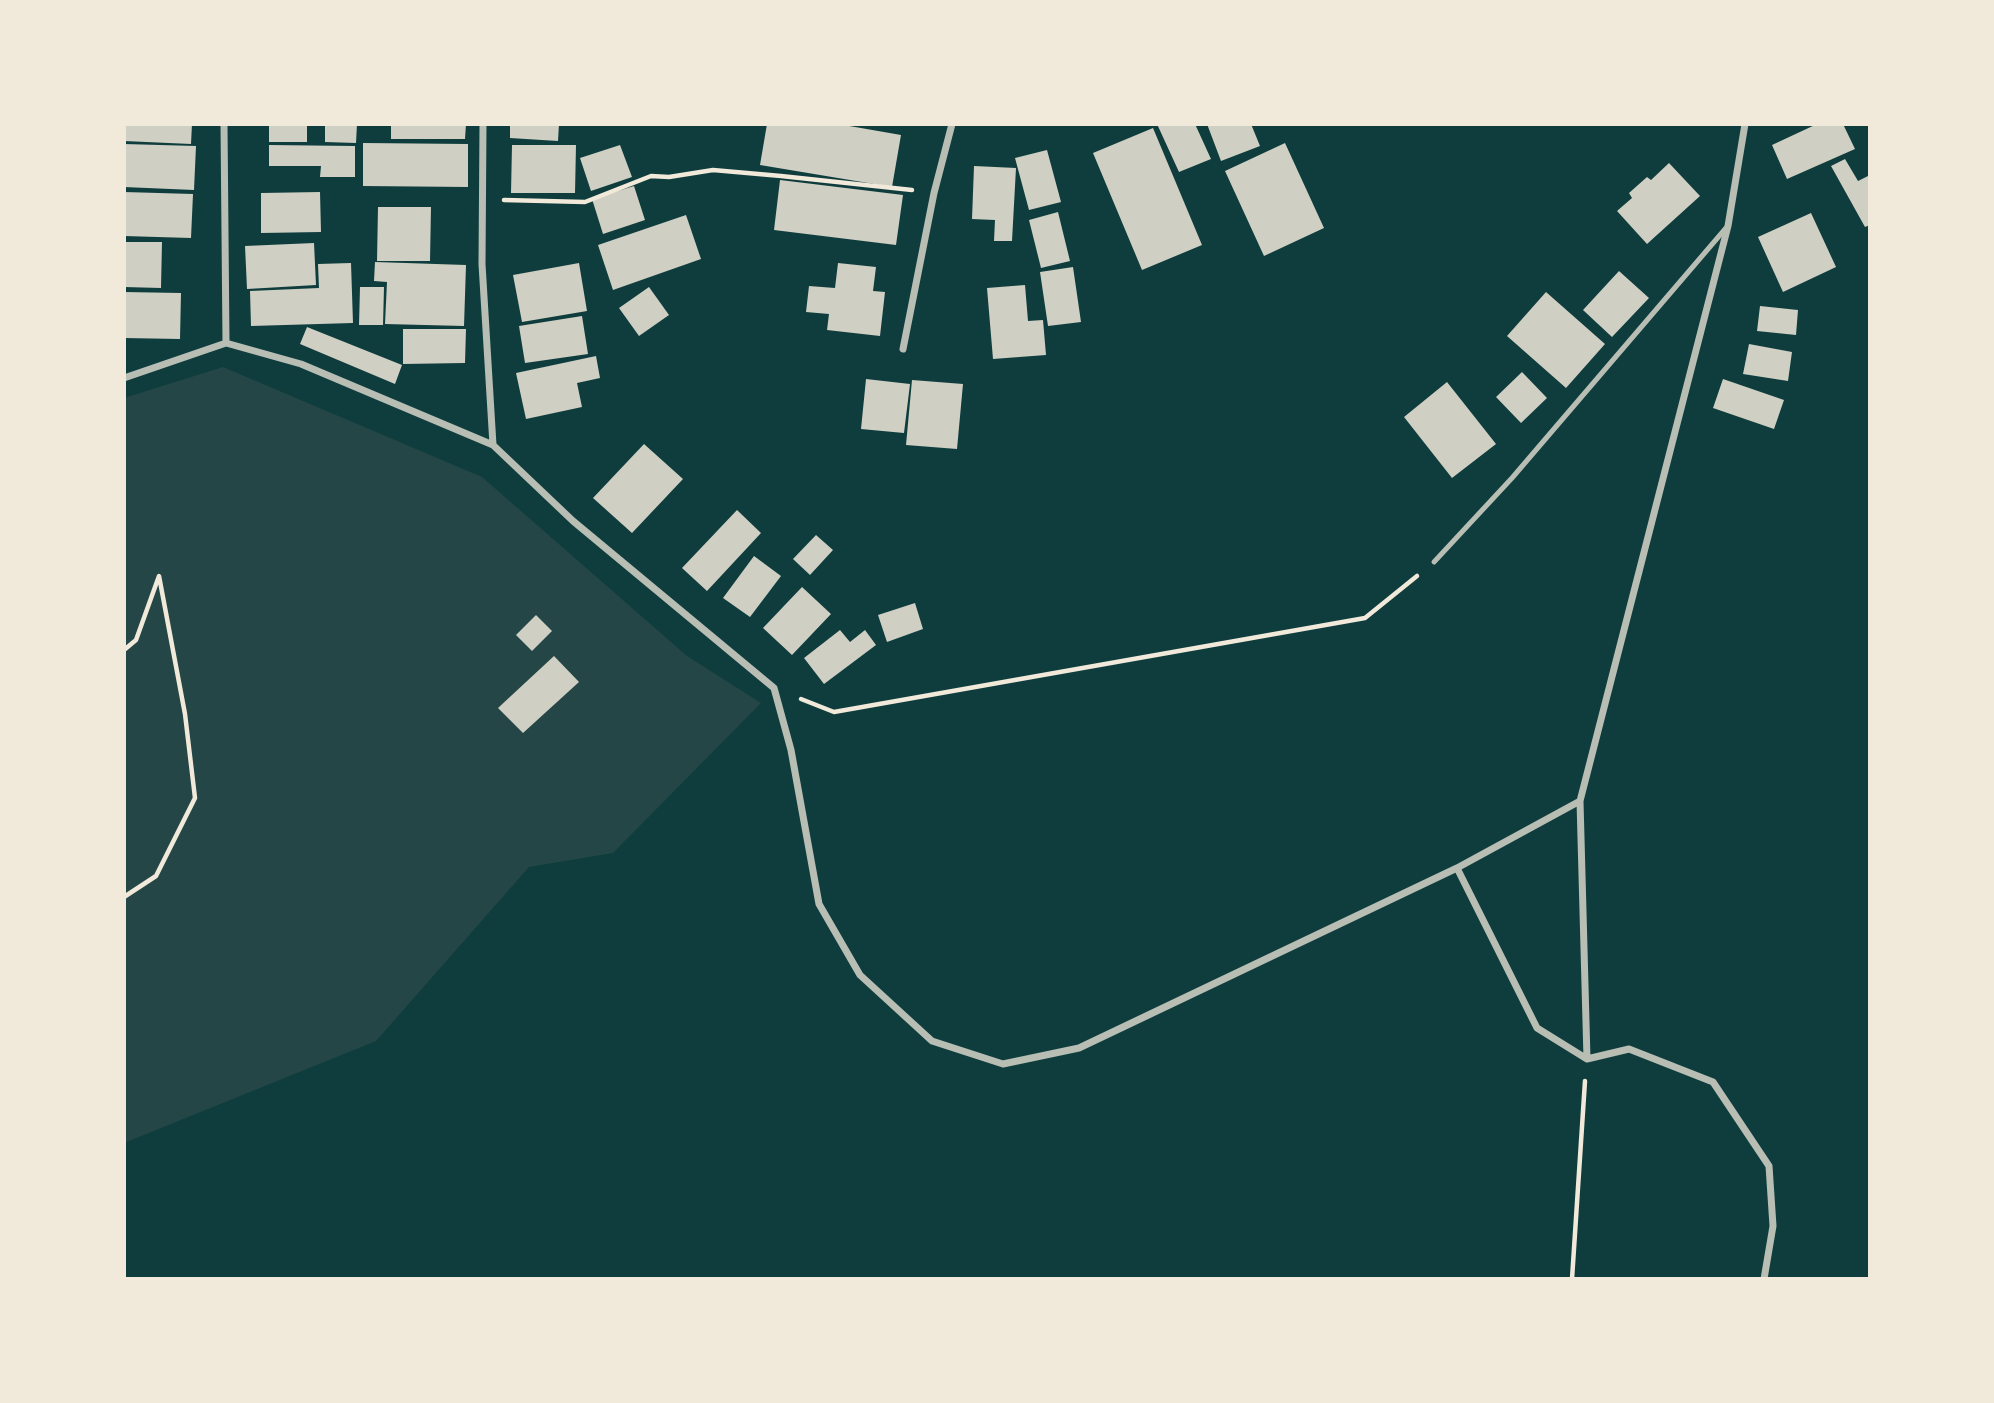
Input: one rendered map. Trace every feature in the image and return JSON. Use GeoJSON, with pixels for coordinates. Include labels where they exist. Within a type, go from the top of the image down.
{"type":"FeatureCollection","features":[{"type":"Feature","properties":{"kind":"street"},"geometry":{"type":"LineString","coordinates":[[224,124],[226,343]]}},
{"type":"Feature","properties":{"kind":"street"},"geometry":{"type":"LineString","coordinates":[[483,124],[482,264],[493,445]]}},
{"type":"Feature","properties":{"kind":"street"},"geometry":{"type":"LineString","coordinates":[[903,349],[934,193],[952,124]]}},
{"type":"Feature","properties":{"kind":"street"},"geometry":{"type":"LineString","coordinates":[[1587,1059],[1580,801],[1728,226],[1745,124]]}},
{"type":"Feature","properties":{"kind":"street"},"geometry":{"type":"LineString","coordinates":[[124,378],[226,343],[301,364],[493,445],[573,521],[774,688],[791,750],[819,904],[860,975],[932,1041],[1003,1063],[1079,1048],[1457,868],[1580,801]]}},
{"type":"Feature","properties":{"kind":"street"},"geometry":{"type":"LineString","coordinates":[[1457,868],[1537,1028],[1587,1059],[1629,1049],[1713,1082],[1769,1166],[1773,1226],[1764,1279]]}},
{"type":"Feature","properties":{"kind":"lane"},"geometry":{"type":"LineString","coordinates":[[1434,562],[1512,478],[1728,226]]}},
{"type":"Feature","properties":{"kind":"path"},"geometry":{"type":"LineString","coordinates":[[483,200],[585,202],[651,176],[669,177],[713,170],[934,193]]}},
{"type":"Feature","properties":{"kind":"path"},"geometry":{"type":"LineString","coordinates":[[774,688],[834,712],[1365,618],[1434,562]]}},
{"type":"Feature","properties":{"kind":"path"},"geometry":{"type":"LineString","coordinates":[[124,650],[136,640],[159,576],[185,714],[194,798],[156,876],[124,897]]}},
{"type":"Feature","properties":{"kind":"path"},"geometry":{"type":"LineString","coordinates":[[1572,1279],[1587,1059]]}},
{"type":"Feature","properties":{"kind":"shaded area"},"geometry":{"type":"Polygon","coordinates":[[[223,367],[482,477],[687,656],[761,703],[613,853],[529,867],[376,1041],[124,1143],[124,398],[223,367]]]}},
{"type":"Feature","properties":{"kind":"building"},"geometry":{"type":"Polygon","coordinates":[[[124,124],[192,124],[191,144],[124,141],[124,124]]]}},
{"type":"Feature","properties":{"kind":"building"},"geometry":{"type":"Polygon","coordinates":[[[269,124],[307,124],[307,142],[269,142],[269,124]]]}},
{"type":"Feature","properties":{"kind":"building"},"geometry":{"type":"Polygon","coordinates":[[[325,124],[357,124],[356,143],[325,142],[325,124]]]}},
{"type":"Feature","properties":{"kind":"building"},"geometry":{"type":"Polygon","coordinates":[[[391,124],[466,124],[465,139],[391,139],[391,124]]]}},
{"type":"Feature","properties":{"kind":"building"},"geometry":{"type":"Polygon","coordinates":[[[510,124],[559,124],[558,141],[510,138],[510,124]]]}},
{"type":"Feature","properties":{"kind":"building"},"geometry":{"type":"Polygon","coordinates":[[[767,124],[838,124],[901,135],[892,187],[760,165],[767,124]]]}},
{"type":"Feature","properties":{"kind":"building"},"geometry":{"type":"Polygon","coordinates":[[[1157,124],[1195,124],[1211,159],[1179,172],[1157,124]]]}},
{"type":"Feature","properties":{"kind":"building"},"geometry":{"type":"Polygon","coordinates":[[[1207,124],[1251,124],[1260,146],[1221,161],[1207,124]]]}},
{"type":"Feature","properties":{"kind":"building"},"geometry":{"type":"Polygon","coordinates":[[[1817,124],[1843,124],[1855,149],[1787,179],[1772,145],[1817,124]]]}},
{"type":"Feature","properties":{"kind":"building"},"geometry":{"type":"Polygon","coordinates":[[[1153,128],[1202,245],[1142,270],[1093,153],[1153,128]]]}},
{"type":"Feature","properties":{"kind":"building"},"geometry":{"type":"Polygon","coordinates":[[[363,143],[468,144],[468,187],[363,186],[363,143]]]}},
{"type":"Feature","properties":{"kind":"building"},"geometry":{"type":"Polygon","coordinates":[[[1285,143],[1324,228],[1264,256],[1225,171],[1285,143]]]}},
{"type":"Feature","properties":{"kind":"building"},"geometry":{"type":"Polygon","coordinates":[[[124,144],[196,146],[194,190],[124,187],[124,144]]]}},
{"type":"Feature","properties":{"kind":"building"},"geometry":{"type":"Polygon","coordinates":[[[269,145],[355,146],[355,177],[320,177],[321,166],[269,166],[269,145]]]}},
{"type":"Feature","properties":{"kind":"building"},"geometry":{"type":"Polygon","coordinates":[[[512,145],[576,145],[575,193],[511,193],[512,145]]]}},
{"type":"Feature","properties":{"kind":"building"},"geometry":{"type":"Polygon","coordinates":[[[620,145],[632,177],[591,191],[580,158],[620,145]]]}},
{"type":"Feature","properties":{"kind":"building"},"geometry":{"type":"Polygon","coordinates":[[[1047,150],[1061,202],[1029,210],[1015,158],[1047,150]]]}},
{"type":"Feature","properties":{"kind":"building"},"geometry":{"type":"Polygon","coordinates":[[[1845,159],[1858,181],[1870,175],[1870,225],[1865,227],[1831,166],[1845,159]]]}},
{"type":"Feature","properties":{"kind":"building"},"geometry":{"type":"Polygon","coordinates":[[[1669,163],[1700,196],[1647,244],[1617,211],[1632,198],[1629,193],[1647,177],[1651,180],[1669,163]]]}},
{"type":"Feature","properties":{"kind":"building"},"geometry":{"type":"Polygon","coordinates":[[[974,166],[1016,168],[1012,241],[994,241],[995,220],[972,219],[974,166]]]}},
{"type":"Feature","properties":{"kind":"building"},"geometry":{"type":"Polygon","coordinates":[[[780,180],[903,195],[896,245],[774,230],[780,180]]]}},
{"type":"Feature","properties":{"kind":"building"},"geometry":{"type":"Polygon","coordinates":[[[634,186],[645,220],[603,234],[592,199],[634,186]]]}},
{"type":"Feature","properties":{"kind":"building"},"geometry":{"type":"Polygon","coordinates":[[[124,192],[193,194],[191,238],[124,236],[124,192]]]}},
{"type":"Feature","properties":{"kind":"building"},"geometry":{"type":"Polygon","coordinates":[[[320,192],[321,232],[261,233],[261,193],[320,192]]]}},
{"type":"Feature","properties":{"kind":"building"},"geometry":{"type":"Polygon","coordinates":[[[378,207],[431,207],[430,261],[377,261],[378,207]]]}},
{"type":"Feature","properties":{"kind":"building"},"geometry":{"type":"Polygon","coordinates":[[[1058,212],[1070,261],[1041,268],[1029,220],[1058,212]]]}},
{"type":"Feature","properties":{"kind":"building"},"geometry":{"type":"Polygon","coordinates":[[[1811,213],[1836,267],[1783,292],[1758,237],[1811,213]]]}},
{"type":"Feature","properties":{"kind":"building"},"geometry":{"type":"Polygon","coordinates":[[[686,215],[701,259],[613,290],[598,245],[686,215]]]}},
{"type":"Feature","properties":{"kind":"building"},"geometry":{"type":"Polygon","coordinates":[[[124,242],[162,242],[161,288],[124,287],[124,242]]]}},
{"type":"Feature","properties":{"kind":"building"},"geometry":{"type":"Polygon","coordinates":[[[314,243],[316,285],[247,289],[245,246],[314,243]]]}},
{"type":"Feature","properties":{"kind":"building"},"geometry":{"type":"Polygon","coordinates":[[[375,262],[466,265],[464,326],[385,324],[387,282],[374,281],[375,262]]]}},
{"type":"Feature","properties":{"kind":"building"},"geometry":{"type":"Polygon","coordinates":[[[351,263],[353,323],[251,326],[250,291],[319,288],[318,264],[351,263]]]}},
{"type":"Feature","properties":{"kind":"building"},"geometry":{"type":"Polygon","coordinates":[[[579,263],[587,311],[522,322],[513,275],[579,263]]]}},
{"type":"Feature","properties":{"kind":"building"},"geometry":{"type":"Polygon","coordinates":[[[838,263],[876,267],[873,291],[885,292],[880,336],[827,330],[829,314],[806,312],[809,286],[835,288],[838,263]]]}},
{"type":"Feature","properties":{"kind":"building"},"geometry":{"type":"Polygon","coordinates":[[[1073,267],[1081,322],[1048,326],[1040,272],[1073,267]]]}},
{"type":"Feature","properties":{"kind":"building"},"geometry":{"type":"Polygon","coordinates":[[[1619,271],[1649,298],[1612,337],[1583,310],[1619,271]]]}},
{"type":"Feature","properties":{"kind":"building"},"geometry":{"type":"Polygon","coordinates":[[[1025,285],[1028,321],[1043,320],[1046,355],[993,359],[987,288],[1025,285]]]}},
{"type":"Feature","properties":{"kind":"building"},"geometry":{"type":"Polygon","coordinates":[[[360,287],[384,287],[383,325],[359,325],[360,287]]]}},
{"type":"Feature","properties":{"kind":"building"},"geometry":{"type":"Polygon","coordinates":[[[649,287],[669,315],[639,336],[619,308],[649,287]]]}},
{"type":"Feature","properties":{"kind":"building"},"geometry":{"type":"Polygon","coordinates":[[[124,292],[181,293],[180,339],[124,338],[124,292]]]}},
{"type":"Feature","properties":{"kind":"building"},"geometry":{"type":"Polygon","coordinates":[[[1546,292],[1605,344],[1566,388],[1507,336],[1546,292]]]}},
{"type":"Feature","properties":{"kind":"building"},"geometry":{"type":"Polygon","coordinates":[[[1760,306],[1798,310],[1796,335],[1757,331],[1760,306]]]}},
{"type":"Feature","properties":{"kind":"building"},"geometry":{"type":"Polygon","coordinates":[[[582,316],[588,354],[525,363],[519,326],[582,316]]]}},
{"type":"Feature","properties":{"kind":"building"},"geometry":{"type":"Polygon","coordinates":[[[307,327],[402,365],[395,384],[300,344],[307,327]]]}},
{"type":"Feature","properties":{"kind":"building"},"geometry":{"type":"Polygon","coordinates":[[[403,329],[466,329],[465,363],[403,364],[403,329]]]}},
{"type":"Feature","properties":{"kind":"building"},"geometry":{"type":"Polygon","coordinates":[[[1749,344],[1792,352],[1788,381],[1743,374],[1749,344]]]}},
{"type":"Feature","properties":{"kind":"building"},"geometry":{"type":"Polygon","coordinates":[[[596,356],[600,378],[577,383],[582,407],[526,419],[516,373],[596,356]]]}},
{"type":"Feature","properties":{"kind":"building"},"geometry":{"type":"Polygon","coordinates":[[[1522,372],[1547,398],[1521,423],[1496,397],[1522,372]]]}},
{"type":"Feature","properties":{"kind":"building"},"geometry":{"type":"Polygon","coordinates":[[[866,379],[910,384],[904,433],[861,429],[866,379]]]}},
{"type":"Feature","properties":{"kind":"building"},"geometry":{"type":"Polygon","coordinates":[[[1723,379],[1784,400],[1774,429],[1713,408],[1723,379]]]}},
{"type":"Feature","properties":{"kind":"building"},"geometry":{"type":"Polygon","coordinates":[[[912,380],[963,384],[957,449],[906,445],[912,380]]]}},
{"type":"Feature","properties":{"kind":"building"},"geometry":{"type":"Polygon","coordinates":[[[1447,382],[1496,444],[1452,478],[1404,417],[1447,382]]]}},
{"type":"Feature","properties":{"kind":"building"},"geometry":{"type":"Polygon","coordinates":[[[644,444],[683,479],[632,533],[593,498],[644,444]]]}},
{"type":"Feature","properties":{"kind":"building"},"geometry":{"type":"Polygon","coordinates":[[[737,510],[761,533],[707,591],[682,568],[737,510]]]}},
{"type":"Feature","properties":{"kind":"building"},"geometry":{"type":"Polygon","coordinates":[[[816,535],[833,550],[810,575],[793,559],[816,535]]]}},
{"type":"Feature","properties":{"kind":"building"},"geometry":{"type":"Polygon","coordinates":[[[754,556],[781,576],[750,617],[723,598],[754,556]]]}},
{"type":"Feature","properties":{"kind":"building"},"geometry":{"type":"Polygon","coordinates":[[[802,587],[831,614],[792,655],[763,628],[802,587]]]}},
{"type":"Feature","properties":{"kind":"building"},"geometry":{"type":"Polygon","coordinates":[[[915,603],[923,629],[887,642],[878,615],[915,603]]]}},
{"type":"Feature","properties":{"kind":"building"},"geometry":{"type":"Polygon","coordinates":[[[536,615],[552,631],[532,651],[516,635],[536,615]]]}},
{"type":"Feature","properties":{"kind":"building"},"geometry":{"type":"Polygon","coordinates":[[[840,630],[850,642],[865,630],[876,645],[824,684],[804,658],[840,630]]]}},
{"type":"Feature","properties":{"kind":"building"},"geometry":{"type":"Polygon","coordinates":[[[554,656],[579,682],[523,733],[498,708],[554,656]]]}}]}
